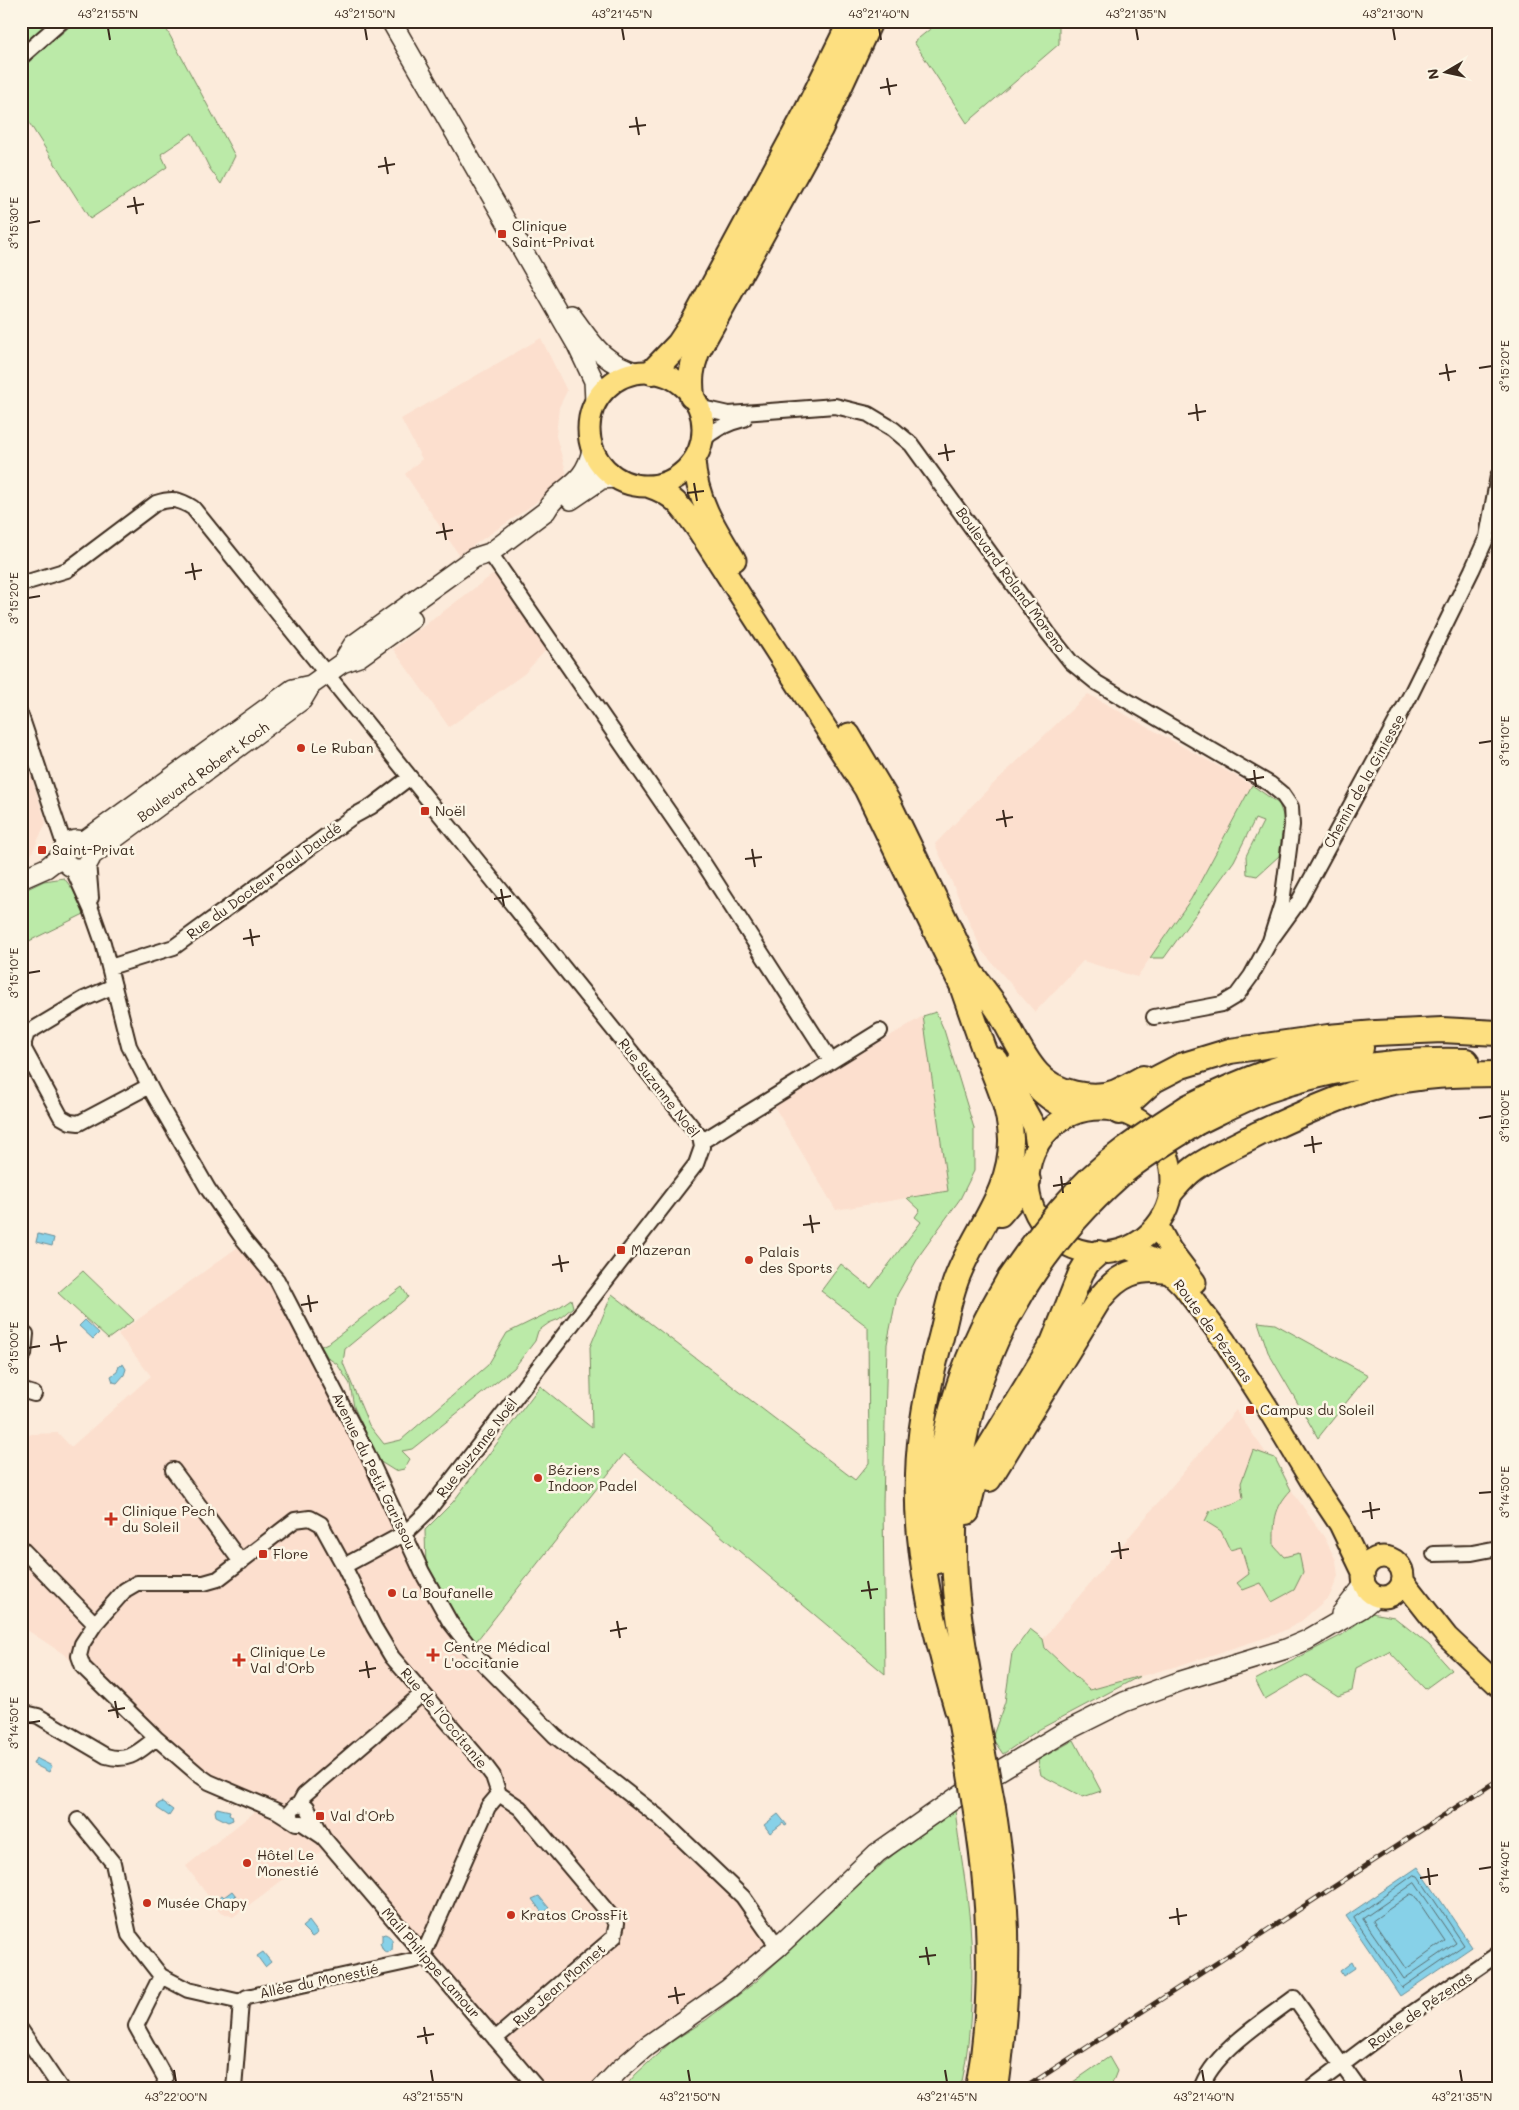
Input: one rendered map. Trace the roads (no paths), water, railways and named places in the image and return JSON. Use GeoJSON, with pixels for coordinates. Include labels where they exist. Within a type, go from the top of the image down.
{"type":"FeatureCollection","features":[{"type":"Feature","properties":{"kind":"highway"},"geometry":{"type":"LineString","coordinates":[[645,373],[679,344],[693,324],[804,117],[850,21]]}},
{"type":"Feature","properties":{"kind":"highway"},"geometry":{"type":"LineString","coordinates":[[695,402],[690,379],[692,365],[697,352],[820,129],[870,21]]}},
{"type":"Feature","properties":{"kind":"highway"},"geometry":{"type":"LineString","coordinates":[[968,983],[1000,1012],[1015,1041],[1039,1075],[1053,1086],[1067,1091],[1082,1095],[1100,1096],[1115,1092],[1167,1065],[1192,1055],[1208,1052],[1219,1054]]}},
{"type":"Feature","properties":{"kind":"highway"},"geometry":{"type":"LineString","coordinates":[[968,983],[1009,1118],[1010,1159],[1001,1193],[958,1275],[931,1372],[918,1474],[918,1507],[929,1597],[940,1650],[957,1709],[976,1758]]}},
{"type":"Feature","properties":{"kind":"highway"},"geometry":{"type":"LineString","coordinates":[[1119,1112],[1154,1080],[1182,1066],[1219,1054],[1292,1042],[1376,1033],[1442,1030],[1498,1033]]}},
{"type":"Feature","properties":{"kind":"highway"},"geometry":{"type":"LineString","coordinates":[[996,2089],[1002,2048],[1006,1915],[976,1758],[958,1608],[953,1534],[960,1459],[968,1421],[1018,1282],[1042,1231],[1084,1185],[1123,1150],[1192,1115],[1239,1082],[1260,1074],[1338,1052],[1360,1048],[1420,1044],[1498,1045]]}},
{"type":"Feature","properties":{"kind":"highway"},"geometry":{"type":"LineString","coordinates":[[1192,1115],[1290,1083],[1354,1067],[1445,1060],[1498,1062]]}},
{"type":"Feature","properties":{"kind":"highway"},"geometry":{"type":"LineString","coordinates":[[1171,1192],[1182,1178],[1195,1168],[1230,1148],[1291,1119],[1362,1091],[1398,1081],[1456,1075],[1498,1074]]}},
{"type":"Feature","properties":{"kind":"highway"},"geometry":{"type":"LineString","coordinates":[[942,1334],[964,1276],[981,1243],[1000,1214],[1028,1181]]}},
{"type":"Feature","properties":{"kind":"highway"},"geometry":{"type":"LineString","coordinates":[[958,1608],[964,1529],[970,1495],[978,1466],[998,1430],[1053,1343],[1081,1273],[1087,1263],[1098,1253]]}},
{"type":"Feature","properties":{"kind":"highway"},"geometry":{"type":"LineString","coordinates":[[964,1529],[992,1474],[1100,1298],[1109,1287],[1121,1277],[1131,1272],[1156,1269],[1168,1271]]}},
{"type":"Feature","properties":{"kind":"highway"},"geometry":{"type":"LineString","coordinates":[[957,1709],[942,1615],[936,1552],[937,1503],[942,1454],[954,1403],[979,1334],[1018,1282]]}},
{"type":"Feature","properties":{"kind":"highway"},"geometry":{"type":"LineString","coordinates":[[978,2089],[983,2064],[988,2006],[989,1920],[985,1809]]}},
{"type":"Feature","properties":{"kind":"main road"},"geometry":{"type":"LineString","coordinates":[[1037,1146],[1034,1126],[1004,1072],[968,983],[911,846],[869,766],[709,517],[697,487],[698,450],[702,422],[695,402],[675,380],[645,373],[616,380],[606,388],[595,402],[588,429],[592,450],[602,466],[616,478],[632,485],[650,487],[670,495],[679,503],[694,523],[848,759],[968,983],[1028,1080],[1046,1098],[1076,1113]]}},
{"type":"Feature","properties":{"kind":"main road"},"geometry":{"type":"LineString","coordinates":[[650,487],[677,477],[698,450]]}},
{"type":"Feature","properties":{"kind":"main road"},"geometry":{"type":"LineString","coordinates":[[1099,1109],[1119,1112],[1142,1123],[1161,1143],[1170,1166],[1171,1192],[1166,1208],[1156,1225],[1143,1238],[1127,1248],[1113,1252],[1098,1253],[1073,1247],[1050,1233],[1035,1211],[1028,1181],[1030,1167],[1037,1146],[1056,1124],[1076,1113],[1099,1109]]}},
{"type":"Feature","properties":{"kind":"main road","name":"Route de Pézenas"},"geometry":{"type":"LineString","coordinates":[[1156,1225],[1170,1249],[1231,1331],[1251,1368],[1267,1407]]}},
{"type":"Feature","properties":{"kind":"main road","name":"Route de Pézenas"},"geometry":{"type":"LineString","coordinates":[[1127,1248],[1156,1260],[1168,1271],[1183,1286],[1224,1340],[1379,1586],[1447,1637],[1498,1685]]}},
{"type":"Feature","properties":{"kind":"main road","name":"Route de Pézenas"},"geometry":{"type":"LineString","coordinates":[[1340,1524],[1379,1557],[1387,1557],[1397,1563],[1403,1573],[1379,1586]]}},
{"type":"Feature","properties":{"kind":"main road"},"geometry":{"type":"LineString","coordinates":[[1379,1557],[1368,1563],[1379,1586]]}},
{"type":"Feature","properties":{"kind":"street"},"geometry":{"type":"LineString","coordinates":[[21,57],[62,21]]}},
{"type":"Feature","properties":{"kind":"street"},"geometry":{"type":"LineString","coordinates":[[391,21],[577,345],[594,381],[595,402]]}},
{"type":"Feature","properties":{"kind":"street"},"geometry":{"type":"LineString","coordinates":[[401,21],[566,308],[598,351],[620,367],[645,373]]}},
{"type":"Feature","properties":{"kind":"street","name":"Boulevard Roland Moreno"},"geometry":{"type":"LineString","coordinates":[[695,402],[730,414],[835,406],[868,414],[894,429],[911,444],[1071,662],[1097,683],[1270,784],[1282,794],[1291,808],[1292,825],[1282,903],[1270,941]]}},
{"type":"Feature","properties":{"kind":"street","name":"Boulevard Roland Moreno"},"geometry":{"type":"LineString","coordinates":[[698,450],[709,434],[728,423],[768,412]]}},
{"type":"Feature","properties":{"kind":"street","name":"Boulevard Robert Koch"},"geometry":{"type":"LineString","coordinates":[[21,879],[76,854],[302,700],[318,680],[342,662],[359,657],[482,567],[490,553],[546,512],[550,504],[579,480],[585,471],[592,450]]}},
{"type":"Feature","properties":{"kind":"street","name":"Chemin de la Giniesse"},"geometry":{"type":"LineString","coordinates":[[1154,1017],[1222,1004],[1237,995],[1251,976],[1270,941],[1299,901],[1410,696],[1472,570],[1487,536],[1498,476]]}},
{"type":"Feature","properties":{"kind":"street","name":"Boulevard Robert Koch"},"geometry":{"type":"LineString","coordinates":[[546,512],[555,512],[602,480],[616,478]]}},
{"type":"Feature","properties":{"kind":"street","name":"Rue Suzanne Noël"},"geometry":{"type":"LineString","coordinates":[[21,584],[67,570],[156,503],[168,499],[180,500],[193,508],[318,680],[410,778],[700,1137],[700,1154],[696,1164],[447,1488],[427,1512],[405,1533]]}},
{"type":"Feature","properties":{"kind":"street"},"geometry":{"type":"LineString","coordinates":[[490,553],[707,867],[831,1061]]}},
{"type":"Feature","properties":{"kind":"street"},"geometry":{"type":"LineString","coordinates":[[21,716],[55,821],[76,854]]}},
{"type":"Feature","properties":{"kind":"street","name":"Rue du Docteur Paul Daudé"},"geometry":{"type":"LineString","coordinates":[[110,967],[174,947],[344,822],[372,806],[410,778]]}},
{"type":"Feature","properties":{"kind":"street","name":"Avenue du Petit Garissou"},"geometry":{"type":"LineString","coordinates":[[76,854],[110,967],[129,1046],[149,1086],[208,1189],[243,1239],[277,1280],[367,1453],[422,1572],[450,1622],[479,1659],[555,1736],[661,1818],[743,1897],[778,1948]]}},
{"type":"Feature","properties":{"kind":"street"},"geometry":{"type":"LineString","coordinates":[[114,986],[84,999],[27,1032],[24,1049],[61,1117],[70,1122],[78,1123],[149,1086]]}},
{"type":"Feature","properties":{"kind":"street"},"geometry":{"type":"LineString","coordinates":[[701,1142],[880,1031]]}},
{"type":"Feature","properties":{"kind":"street"},"geometry":{"type":"LineString","coordinates":[[21,1357],[24,1354],[26,1334]]}},
{"type":"Feature","properties":{"kind":"street"},"geometry":{"type":"LineString","coordinates":[[173,1470],[241,1562]]}},
{"type":"Feature","properties":{"kind":"street","name":"Rue de l'Occitanie"},"geometry":{"type":"LineString","coordinates":[[301,1813],[284,1817],[277,1811],[209,1782],[156,1738],[83,1667],[79,1656],[82,1644],[95,1624],[126,1590],[138,1583],[204,1583],[218,1579],[295,1520],[310,1518],[321,1524],[374,1627],[392,1657],[493,1776],[499,1794]]}},
{"type":"Feature","properties":{"kind":"street"},"geometry":{"type":"LineString","coordinates":[[344,1566],[405,1533]]}},
{"type":"Feature","properties":{"kind":"street"},"geometry":{"type":"LineString","coordinates":[[21,1548],[95,1624]]}},
{"type":"Feature","properties":{"kind":"street"},"geometry":{"type":"LineString","coordinates":[[1434,1554],[1472,1553],[1498,1548]]}},
{"type":"Feature","properties":{"kind":"street"},"geometry":{"type":"LineString","coordinates":[[601,2089],[620,2068],[647,2046],[728,1989],[778,1948],[877,1853],[967,1790],[1058,1736],[1124,1702],[1308,1640],[1336,1621],[1379,1586]]}},
{"type":"Feature","properties":{"kind":"street"},"geometry":{"type":"LineString","coordinates":[[301,1813],[315,1786],[423,1693]]}},
{"type":"Feature","properties":{"kind":"street"},"geometry":{"type":"LineString","coordinates":[[21,1712],[38,1716],[106,1756],[115,1759],[133,1756],[156,1738]]}},
{"type":"Feature","properties":{"kind":"street"},"geometry":{"type":"LineString","coordinates":[[424,1955],[488,1807],[499,1794]]}},
{"type":"Feature","properties":{"kind":"street","name":"Rue Jean Monnet"},"geometry":{"type":"LineString","coordinates":[[496,2039],[614,1937],[617,1923],[520,1808],[499,1794]]}},
{"type":"Feature","properties":{"kind":"street","name":"Mail Philippe Lamour"},"geometry":{"type":"LineString","coordinates":[[301,1813],[538,2089]]}},
{"type":"Feature","properties":{"kind":"street"},"geometry":{"type":"LineString","coordinates":[[78,1820],[113,1863],[129,1935],[162,1976],[188,1990],[241,2002]]}},
{"type":"Feature","properties":{"kind":"street","name":"Route de Pézenas"},"geometry":{"type":"LineString","coordinates":[[1310,2089],[1343,2066],[1398,2022],[1498,1954]]}},
{"type":"Feature","properties":{"kind":"street","name":"Allée du Monestié"},"geometry":{"type":"LineString","coordinates":[[234,2089],[241,2002],[247,1997],[416,1960],[424,1955]]}},
{"type":"Feature","properties":{"kind":"street"},"geometry":{"type":"LineString","coordinates":[[162,1976],[136,2026],[164,2078],[164,2089]]}},
{"type":"Feature","properties":{"kind":"street"},"geometry":{"type":"LineString","coordinates":[[1201,2089],[1216,2062],[1237,2041],[1294,1998],[1359,2089]]}},
{"type":"Feature","properties":{"kind":"street"},"geometry":{"type":"LineString","coordinates":[[21,2030],[61,2089]]}},
{"type":"Feature","properties":{"kind":"water"},"geometry":{"type":"Polygon","coordinates":[[[38,1234],[54,1238],[52,1246],[36,1242],[38,1234]]]}},
{"type":"Feature","properties":{"kind":"water"},"geometry":{"type":"Polygon","coordinates":[[[85,1320],[99,1333],[93,1339],[79,1326],[85,1320]]]}},
{"type":"Feature","properties":{"kind":"water"},"geometry":{"type":"Polygon","coordinates":[[[123,1364],[126,1369],[124,1375],[117,1383],[113,1382],[111,1376],[117,1372],[119,1365],[123,1364]]]}},
{"type":"Feature","properties":{"kind":"water"},"geometry":{"type":"Polygon","coordinates":[[[36,1758],[52,1766],[49,1772],[33,1764],[36,1758]]]}},
{"type":"Feature","properties":{"kind":"water"},"geometry":{"type":"Polygon","coordinates":[[[162,1802],[173,1810],[169,1816],[157,1808],[158,1804],[162,1802]]]}},
{"type":"Feature","properties":{"kind":"water"},"geometry":{"type":"Polygon","coordinates":[[[217,1808],[230,1811],[229,1814],[233,1820],[228,1822],[216,1816],[215,1811],[217,1808]]]}},
{"type":"Feature","properties":{"kind":"water"},"geometry":{"type":"Polygon","coordinates":[[[778,1814],[787,1825],[785,1826],[783,1823],[770,1833],[764,1825],[778,1814]]]}},
{"type":"Feature","properties":{"kind":"water"},"geometry":{"type":"Polygon","coordinates":[[[1418,1867],[1472,1947],[1400,1996],[1346,1916],[1418,1867]]]}},
{"type":"Feature","properties":{"kind":"water"},"geometry":{"type":"Polygon","coordinates":[[[232,1891],[236,1896],[226,1905],[219,1897],[222,1895],[224,1897],[232,1891]]]}},
{"type":"Feature","properties":{"kind":"water"},"geometry":{"type":"Polygon","coordinates":[[[539,1896],[549,1908],[543,1914],[532,1899],[539,1896]]]}},
{"type":"Feature","properties":{"kind":"water"},"geometry":{"type":"Polygon","coordinates":[[[309,1921],[318,1933],[312,1937],[302,1927],[309,1921]]]}},
{"type":"Feature","properties":{"kind":"water"},"geometry":{"type":"Polygon","coordinates":[[[385,1934],[391,1938],[392,1942],[392,1950],[387,1953],[383,1950],[380,1943],[382,1942],[382,1935],[385,1934]]]}},
{"type":"Feature","properties":{"kind":"water"},"geometry":{"type":"Polygon","coordinates":[[[263,1952],[271,1962],[265,1967],[257,1956],[263,1952]]]}},
{"type":"Feature","properties":{"kind":"water"},"geometry":{"type":"Polygon","coordinates":[[[1352,1962],[1355,1968],[1343,1976],[1340,1971],[1352,1962]]]}},
{"type":"Feature","properties":{"kind":"railway"},"geometry":{"type":"LineString","coordinates":[[1023,2089],[1498,1780]]}},
{"type":"Feature","properties":{"kind":"place","name":"Clinique Saint-Privat"},"geometry":{"type":"Point","coordinates":[502,234]}},
{"type":"Feature","properties":{"kind":"place","name":"Le Ruban"},"geometry":{"type":"Point","coordinates":[301,748]}},
{"type":"Feature","properties":{"kind":"place","name":"Noël"},"geometry":{"type":"Point","coordinates":[425,811]}},
{"type":"Feature","properties":{"kind":"place","name":"Saint-Privat"},"geometry":{"type":"Point","coordinates":[42,850]}},
{"type":"Feature","properties":{"kind":"place","name":"Mazeran"},"geometry":{"type":"Point","coordinates":[621,1250]}},
{"type":"Feature","properties":{"kind":"place","name":"Palais des Sports"},"geometry":{"type":"Point","coordinates":[749,1260]}},
{"type":"Feature","properties":{"kind":"place","name":"Campus du Soleil"},"geometry":{"type":"Point","coordinates":[1250,1410]}},
{"type":"Feature","properties":{"kind":"place","name":"Béziers Indoor Padel"},"geometry":{"type":"Point","coordinates":[538,1478]}},
{"type":"Feature","properties":{"kind":"place","name":"Clinique Pech du Soleil"},"geometry":{"type":"Point","coordinates":[111,1519]}},
{"type":"Feature","properties":{"kind":"place","name":"Flore"},"geometry":{"type":"Point","coordinates":[263,1554]}},
{"type":"Feature","properties":{"kind":"place","name":"La Boufanelle"},"geometry":{"type":"Point","coordinates":[392,1593]}},
{"type":"Feature","properties":{"kind":"place","name":"Centre Médical L'occitanie"},"geometry":{"type":"Point","coordinates":[433,1655]}},
{"type":"Feature","properties":{"kind":"place","name":"Clinique Le Val d'Orb"},"geometry":{"type":"Point","coordinates":[239,1660]}},
{"type":"Feature","properties":{"kind":"place","name":"Val d'Orb"},"geometry":{"type":"Point","coordinates":[320,1816]}},
{"type":"Feature","properties":{"kind":"place","name":"Hôtel Le Monestié"},"geometry":{"type":"Point","coordinates":[247,1863]}},
{"type":"Feature","properties":{"kind":"place","name":"Musée Chapy"},"geometry":{"type":"Point","coordinates":[147,1903]}},
{"type":"Feature","properties":{"kind":"place","name":"Kratos CrossFit"},"geometry":{"type":"Point","coordinates":[511,1915]}}]}
